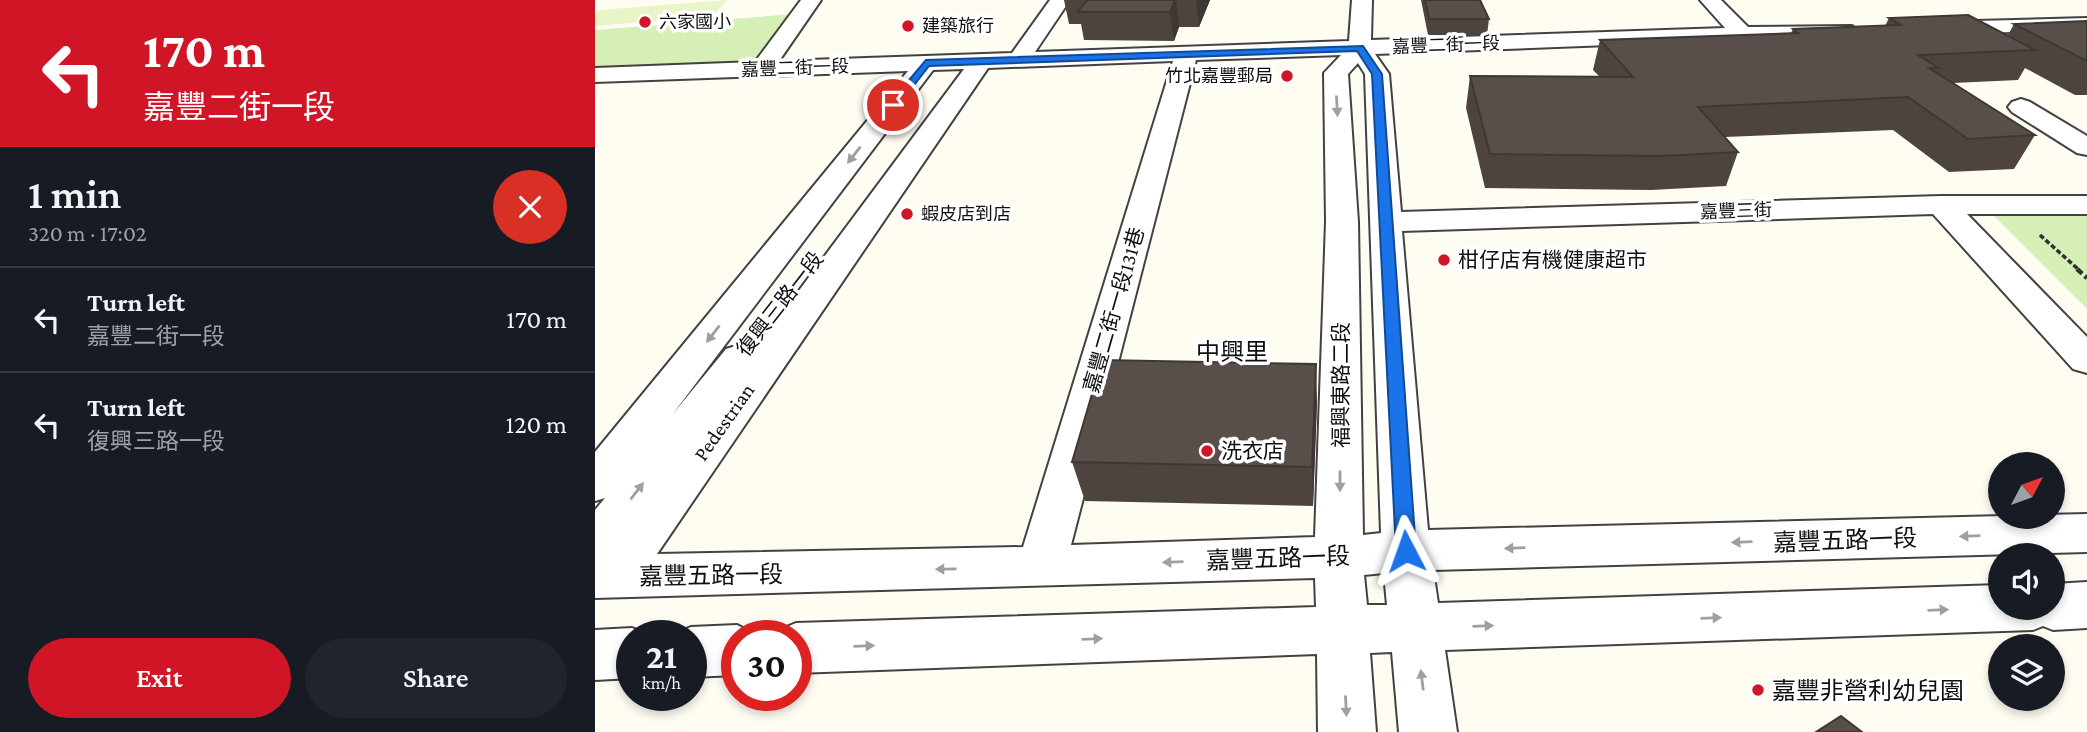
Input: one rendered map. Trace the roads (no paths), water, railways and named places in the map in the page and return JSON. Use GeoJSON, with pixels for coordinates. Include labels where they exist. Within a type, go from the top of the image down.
{"type":"FeatureCollection","features":[{"type":"Feature","properties":{"kind":"street"},"geometry":{"type":"LineString","coordinates":[[762,69],[811,0]]}},
{"type":"Feature","properties":{"kind":"street"},"geometry":{"type":"LineString","coordinates":[[1019,59],[1060,0]]}},
{"type":"Feature","properties":{"kind":"street"},"geometry":{"type":"LineString","coordinates":[[1362,0],[1360,48],[1377,74],[1406,551],[1429,732]]}},
{"type":"Feature","properties":{"kind":"street"},"geometry":{"type":"LineString","coordinates":[[1710,0],[1742,33]]}},
{"type":"Feature","properties":{"kind":"street"},"geometry":{"type":"LineString","coordinates":[[1921,28],[2087,24]]}},
{"type":"Feature","properties":{"kind":"street","name":"嘉豐二街一段"},"geometry":{"type":"LineString","coordinates":[[595,75],[1866,30]]}},
{"type":"Feature","properties":{"kind":"street","name":"福興東路二段"},"geometry":{"type":"LineString","coordinates":[[1347,732],[1339,557],[1342,222],[1336,73],[1360,48]]}},
{"type":"Feature","properties":{"kind":"street","name":"嘉豐二街一段131巷"},"geometry":{"type":"LineString","coordinates":[[1041,567],[1187,53]]}},
{"type":"Feature","properties":{"kind":"street","name":"Pedestrian"},"geometry":{"type":"LineString","coordinates":[[601,567],[973,62]]}},
{"type":"Feature","properties":{"kind":"street","name":"復興三路一段"},"geometry":{"type":"LineString","coordinates":[[595,484],[926,63]]}},
{"type":"Feature","properties":{"kind":"street"},"geometry":{"type":"LineString","coordinates":[[2021,107],[2087,146]]}},
{"type":"Feature","properties":{"kind":"street"},"geometry":{"type":"LineString","coordinates":[[1941,205],[2087,360]]}},
{"type":"Feature","properties":{"kind":"street","name":"嘉豐三街"},"geometry":{"type":"LineString","coordinates":[[1386,222],[1941,205],[2087,205]]}},
{"type":"Feature","properties":{"kind":"street","name":"嘉豐五路一段"},"geometry":{"type":"LineString","coordinates":[[601,567],[1041,567],[1339,557],[1406,551],[2087,533]]}},
{"type":"Feature","properties":{"kind":"street"},"geometry":{"type":"LineString","coordinates":[[2065,607],[2087,606]]}},
{"type":"Feature","properties":{"kind":"street"},"geometry":{"type":"LineString","coordinates":[[812,648],[1988,609]]}},
{"type":"Feature","properties":{"kind":"street"},"geometry":{"type":"LineString","coordinates":[[595,655],[616,654]]}},
{"type":"Feature","properties":{"kind":"place","name":"六家國小"},"geometry":{"type":"Point","coordinates":[645,22]}},
{"type":"Feature","properties":{"kind":"place","name":"建築旅行"},"geometry":{"type":"Point","coordinates":[908,26]}},
{"type":"Feature","properties":{"kind":"place","name":"竹北嘉豐郵局"},"geometry":{"type":"Point","coordinates":[1287,76]}},
{"type":"Feature","properties":{"kind":"place","name":"蝦皮店到店"},"geometry":{"type":"Point","coordinates":[907,214]}},
{"type":"Feature","properties":{"kind":"place","name":"柑仔店有機健康超市"},"geometry":{"type":"Point","coordinates":[1444,260]}},
{"type":"Feature","properties":{"kind":"place","name":"洗衣店"},"geometry":{"type":"Point","coordinates":[1207,451]}},
{"type":"Feature","properties":{"kind":"place","name":"嘉豐非營利幼兒園"},"geometry":{"type":"Point","coordinates":[1758,690]}},
{"type":"Feature","properties":{"kind":"district","name":"中興里"},"geometry":{"type":"Point","coordinates":[1232,351]}}]}
